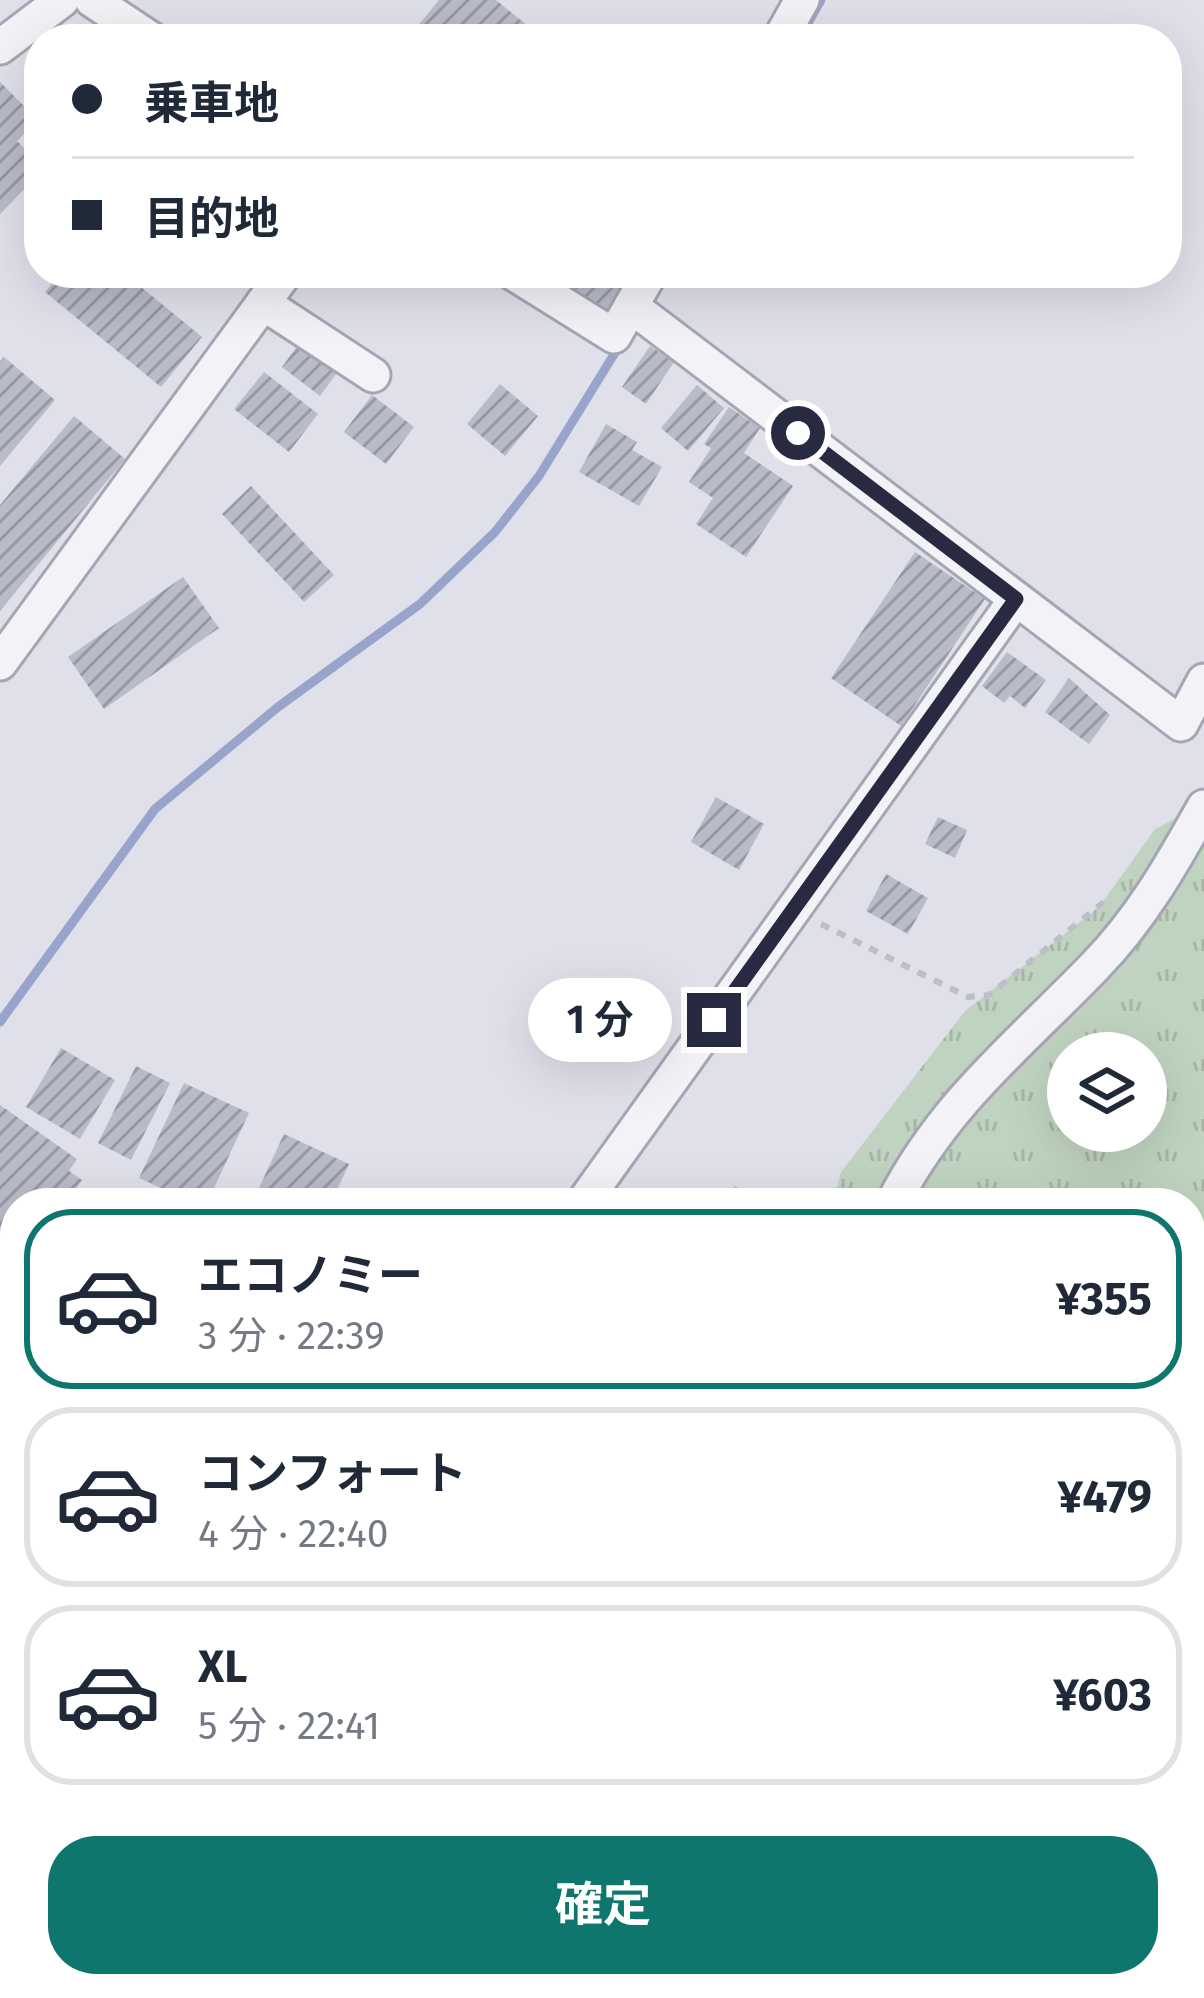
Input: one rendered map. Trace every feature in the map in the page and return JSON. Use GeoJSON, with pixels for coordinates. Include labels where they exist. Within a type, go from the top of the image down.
{"type":"FeatureCollection","features":[{"type":"Feature","properties":{"kind":"street"},"geometry":{"type":"LineString","coordinates":[[30,24],[62,0]]}},
{"type":"Feature","properties":{"kind":"street"},"geometry":{"type":"LineString","coordinates":[[92,0],[128,24]]}},
{"type":"Feature","properties":{"kind":"street"},"geometry":{"type":"LineString","coordinates":[[0,47],[24,29]]}},
{"type":"Feature","properties":{"kind":"street"},"geometry":{"type":"LineString","coordinates":[[0,663],[274,288]]}},
{"type":"Feature","properties":{"kind":"street"},"geometry":{"type":"LineString","coordinates":[[537,288],[614,336],[642,288]]}},
{"type":"Feature","properties":{"kind":"street"},"geometry":{"type":"LineString","coordinates":[[263,303],[373,375]]}},
{"type":"Feature","properties":{"kind":"street"},"geometry":{"type":"LineString","coordinates":[[631,307],[1181,724],[1204,680]]}},
{"type":"Feature","properties":{"kind":"street"},"geometry":{"type":"LineString","coordinates":[[594,1188],[1016,599]]}},
{"type":"Feature","properties":{"kind":"street"},"geometry":{"type":"LineString","coordinates":[[900,1188],[919,1150],[971,1085],[1098,964],[1155,894],[1204,807]]}},
{"type":"Feature","properties":{"kind":"path"},"geometry":{"type":"LineString","coordinates":[[793,910],[968,997],[989,995],[1113,892]]}},
{"type":"Feature","properties":{"kind":"green space"},"geometry":{"type":"Polygon","coordinates":[[[1204,788],[1204,1188],[837,1188],[841,1172],[965,1011],[1099,907],[1155,829],[1194,809],[1204,788]]]}},
{"type":"Feature","properties":{"kind":"building"},"geometry":{"type":"Polygon","coordinates":[[[439,0],[496,0],[526,24],[419,24],[439,0]]]}},
{"type":"Feature","properties":{"kind":"building"},"geometry":{"type":"Polygon","coordinates":[[[0,82],[24,106],[24,134],[17,141],[24,148],[24,189],[0,214],[0,82]]]}},
{"type":"Feature","properties":{"kind":"building"},"geometry":{"type":"Polygon","coordinates":[[[48,288],[142,288],[202,337],[161,387],[45,292],[48,288]]]}},
{"type":"Feature","properties":{"kind":"building"},"geometry":{"type":"Polygon","coordinates":[[[568,288],[623,288],[606,313],[568,288]]]}},
{"type":"Feature","properties":{"kind":"building"},"geometry":{"type":"Polygon","coordinates":[[[301,341],[339,370],[320,396],[282,367],[301,341]]]}},
{"type":"Feature","properties":{"kind":"building"},"geometry":{"type":"Polygon","coordinates":[[[650,346],[674,362],[646,404],[622,387],[650,346]]]}},
{"type":"Feature","properties":{"kind":"building"},"geometry":{"type":"Polygon","coordinates":[[[4,357],[55,400],[0,466],[0,361],[4,357]]]}},
{"type":"Feature","properties":{"kind":"building"},"geometry":{"type":"Polygon","coordinates":[[[264,372],[318,414],[289,452],[234,409],[264,372]]]}},
{"type":"Feature","properties":{"kind":"building"},"geometry":{"type":"Polygon","coordinates":[[[500,384],[538,416],[505,456],[467,424],[500,384]]]}},
{"type":"Feature","properties":{"kind":"building"},"geometry":{"type":"Polygon","coordinates":[[[697,385],[724,408],[688,451],[661,428],[697,385]]]}},
{"type":"Feature","properties":{"kind":"building"},"geometry":{"type":"Polygon","coordinates":[[[372,395],[414,427],[386,464],[344,432],[372,395]]]}},
{"type":"Feature","properties":{"kind":"building"},"geometry":{"type":"Polygon","coordinates":[[[729,407],[760,428],[744,453],[793,486],[746,557],[696,524],[713,498],[689,482],[711,448],[704,444],[729,407]]]}},
{"type":"Feature","properties":{"kind":"building"},"geometry":{"type":"Polygon","coordinates":[[[74,416],[125,459],[0,611],[0,505],[74,416]]]}},
{"type":"Feature","properties":{"kind":"building"},"geometry":{"type":"Polygon","coordinates":[[[606,424],[637,442],[632,450],[662,467],[639,506],[579,472],[606,424]]]}},
{"type":"Feature","properties":{"kind":"building"},"geometry":{"type":"Polygon","coordinates":[[[251,486],[334,575],[304,602],[222,514],[251,486]]]}},
{"type":"Feature","properties":{"kind":"building"},"geometry":{"type":"Polygon","coordinates":[[[915,552],[985,599],[901,726],[831,678],[915,552]]]}},
{"type":"Feature","properties":{"kind":"building"},"geometry":{"type":"Polygon","coordinates":[[[183,577],[219,628],[104,709],[68,657],[183,577]]]}},
{"type":"Feature","properties":{"kind":"building"},"geometry":{"type":"Polygon","coordinates":[[[1007,652],[1046,680],[1025,708],[1010,696],[1004,703],[982,686],[1007,652]]]}},
{"type":"Feature","properties":{"kind":"building"},"geometry":{"type":"Polygon","coordinates":[[[1069,678],[1110,715],[1089,744],[1045,712],[1069,678]]]}},
{"type":"Feature","properties":{"kind":"building"},"geometry":{"type":"Polygon","coordinates":[[[716,797],[764,824],[739,870],[691,842],[716,797]]]}},
{"type":"Feature","properties":{"kind":"building"},"geometry":{"type":"Polygon","coordinates":[[[938,817],[967,830],[955,858],[925,844],[938,817]]]}},
{"type":"Feature","properties":{"kind":"building"},"geometry":{"type":"Polygon","coordinates":[[[886,874],[928,898],[908,934],[866,911],[886,874]]]}},
{"type":"Feature","properties":{"kind":"building"},"geometry":{"type":"Polygon","coordinates":[[[61,1048],[115,1080],[80,1139],[26,1107],[61,1048]]]}},
{"type":"Feature","properties":{"kind":"building"},"geometry":{"type":"Polygon","coordinates":[[[136,1066],[170,1083],[131,1160],[98,1143],[136,1066]]]}},
{"type":"Feature","properties":{"kind":"building"},"geometry":{"type":"Polygon","coordinates":[[[184,1083],[249,1113],[214,1188],[161,1188],[139,1178],[184,1083]]]}},
{"type":"Feature","properties":{"kind":"building"},"geometry":{"type":"Polygon","coordinates":[[[0,1105],[77,1159],[69,1171],[82,1180],[76,1188],[0,1188],[0,1105]]]}},
{"type":"Feature","properties":{"kind":"building"},"geometry":{"type":"Polygon","coordinates":[[[284,1134],[349,1164],[338,1188],[259,1188],[284,1134]]]}},
{"type":"Feature","properties":{"kind":"waterway"},"geometry":{"type":"LineString","coordinates":[[807,24],[821,0]]}},
{"type":"Feature","properties":{"kind":"waterway"},"geometry":{"type":"LineString","coordinates":[[0,1022],[155,809],[278,707],[420,604],[495,532],[539,476],[621,343]]}},
{"type":"Feature","properties":{"kind":"route"},"geometry":{"type":"LineString","coordinates":[[714,1020],[1016,599],[798,433]]}}]}
